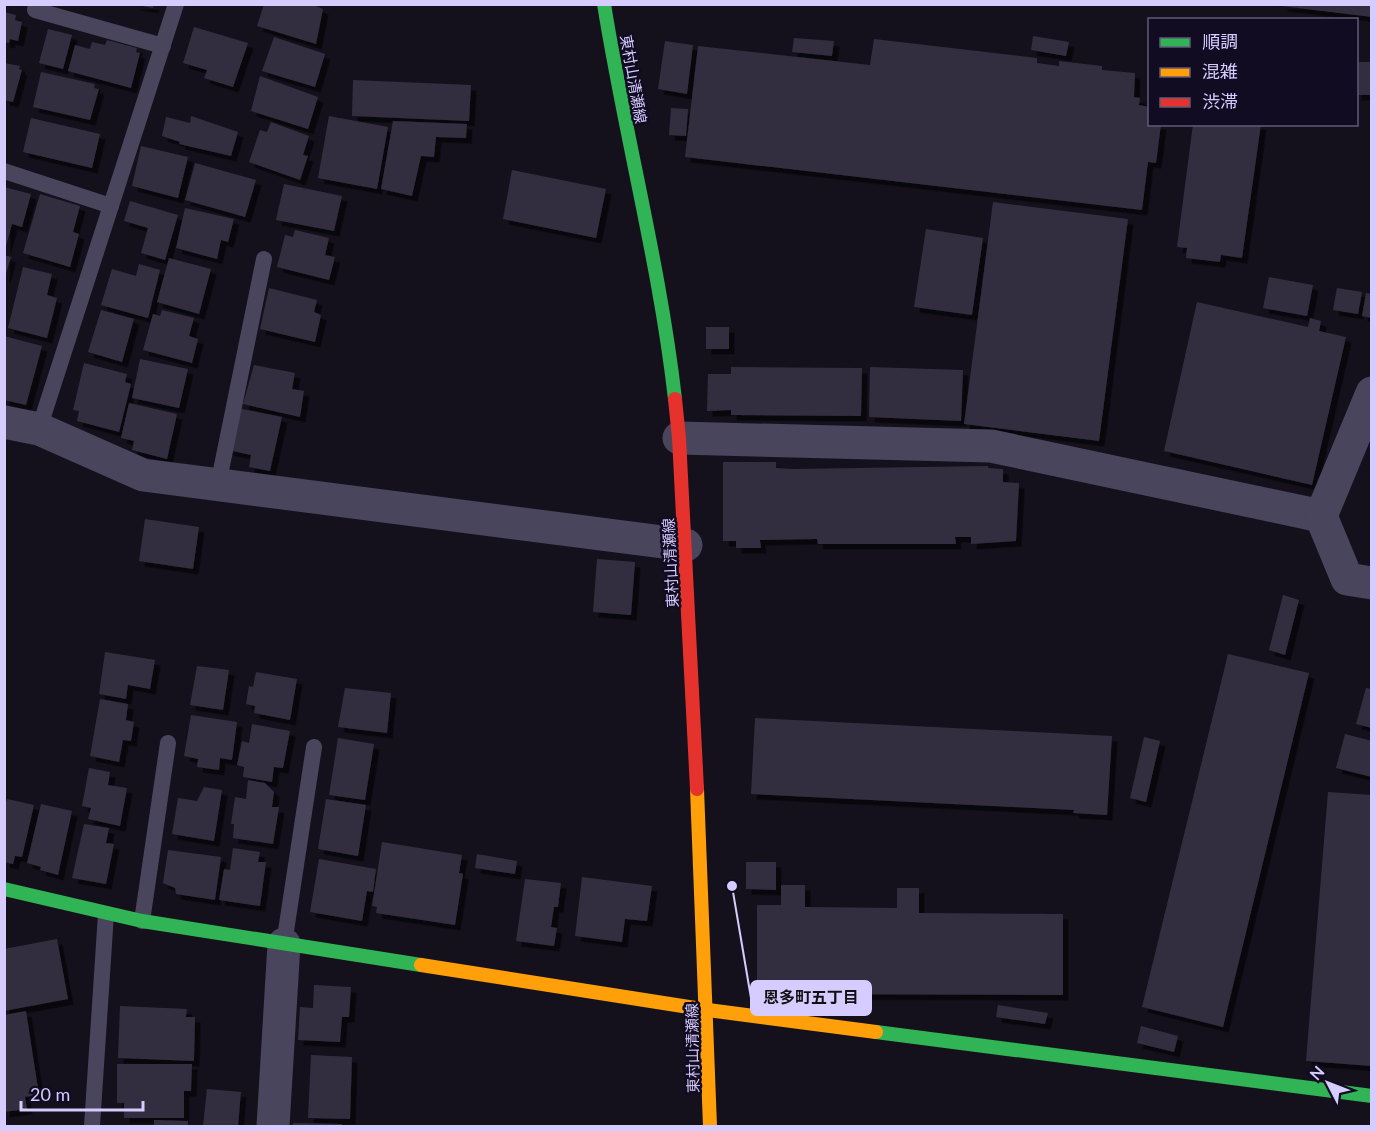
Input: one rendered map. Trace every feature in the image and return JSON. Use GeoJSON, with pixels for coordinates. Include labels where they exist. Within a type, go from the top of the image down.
{"type":"FeatureCollection","features":[{"type":"Feature","properties":{"kind":"street","name":"東村山清瀬線"},"geometry":{"type":"LineString","coordinates":[[604,4],[621,105],[652,249],[668,341],[679,438],[708,1010],[710,1126]]}},
{"type":"Feature","properties":{"kind":"street"},"geometry":{"type":"LineString","coordinates":[[1371,393],[1321,516],[1347,579],[1371,583]]}},
{"type":"Feature","properties":{"kind":"street"},"geometry":{"type":"LineString","coordinates":[[4,422],[39,429],[143,475],[686,545]]}},
{"type":"Feature","properties":{"kind":"street"},"geometry":{"type":"LineString","coordinates":[[679,438],[991,446],[1321,516]]}},
{"type":"Feature","properties":{"kind":"street"},"geometry":{"type":"LineString","coordinates":[[4,889],[142,921],[708,1010],[1371,1096]]}},
{"type":"Feature","properties":{"kind":"street"},"geometry":{"type":"LineString","coordinates":[[273,1126],[284,944]]}},
{"type":"Feature","properties":{"kind":"lane"},"geometry":{"type":"LineString","coordinates":[[36,4],[35,10],[163,46]]}},
{"type":"Feature","properties":{"kind":"lane"},"geometry":{"type":"LineString","coordinates":[[39,429],[176,4]]}},
{"type":"Feature","properties":{"kind":"lane"},"geometry":{"type":"LineString","coordinates":[[4,171],[111,206]]}},
{"type":"Feature","properties":{"kind":"lane"},"geometry":{"type":"LineString","coordinates":[[218,485],[264,259]]}},
{"type":"Feature","properties":{"kind":"lane"},"geometry":{"type":"LineString","coordinates":[[142,921],[168,743]]}},
{"type":"Feature","properties":{"kind":"lane"},"geometry":{"type":"LineString","coordinates":[[284,944],[314,747]]}},
{"type":"Feature","properties":{"kind":"lane"},"geometry":{"type":"LineString","coordinates":[[92,1126],[106,914]]}},
{"type":"Feature","properties":{"kind":"building"},"geometry":{"type":"Polygon","coordinates":[[[132,4],[154,4],[153,8],[132,4]]]}},
{"type":"Feature","properties":{"kind":"building"},"geometry":{"type":"Polygon","coordinates":[[[264,4],[311,4],[323,9],[316,44],[257,26],[264,4]]]}},
{"type":"Feature","properties":{"kind":"building"},"geometry":{"type":"Polygon","coordinates":[[[1282,4],[1372,4],[1372,17],[1282,6],[1282,4]]]}},
{"type":"Feature","properties":{"kind":"building"},"geometry":{"type":"Polygon","coordinates":[[[4,12],[16,15],[15,20],[22,22],[18,41],[10,39],[9,43],[4,42],[4,12]]]}},
{"type":"Feature","properties":{"kind":"building"},"geometry":{"type":"Polygon","coordinates":[[[194,27],[248,43],[233,87],[204,78],[207,70],[183,63],[194,27]]]}},
{"type":"Feature","properties":{"kind":"building"},"geometry":{"type":"Polygon","coordinates":[[[48,29],[72,35],[63,69],[39,63],[48,29]]]}},
{"type":"Feature","properties":{"kind":"building"},"geometry":{"type":"Polygon","coordinates":[[[1033,36],[1069,42],[1066,56],[1031,50],[1033,36]]]}},
{"type":"Feature","properties":{"kind":"building"},"geometry":{"type":"Polygon","coordinates":[[[274,37],[325,54],[315,87],[262,71],[274,37]]]}},
{"type":"Feature","properties":{"kind":"building"},"geometry":{"type":"Polygon","coordinates":[[[794,38],[834,41],[832,56],[792,52],[794,38]]]}},
{"type":"Feature","properties":{"kind":"building"},"geometry":{"type":"Polygon","coordinates":[[[874,39],[1037,58],[1037,63],[1059,66],[1059,61],[1102,66],[1102,70],[1135,73],[1134,97],[1140,98],[1139,105],[1148,107],[1148,126],[1161,126],[1156,163],[1148,162],[1142,210],[685,157],[698,46],[870,65],[874,39]]]}},
{"type":"Feature","properties":{"kind":"building"},"geometry":{"type":"Polygon","coordinates":[[[107,40],[137,48],[136,52],[140,53],[131,88],[68,71],[75,45],[90,49],[92,42],[105,45],[107,40]]]}},
{"type":"Feature","properties":{"kind":"building"},"geometry":{"type":"Polygon","coordinates":[[[665,41],[693,45],[687,94],[658,89],[665,41]]]}},
{"type":"Feature","properties":{"kind":"building"},"geometry":{"type":"Polygon","coordinates":[[[1358,62],[1372,62],[1372,95],[1358,95],[1358,62]]]}},
{"type":"Feature","properties":{"kind":"building"},"geometry":{"type":"Polygon","coordinates":[[[4,63],[20,66],[19,69],[22,70],[13,102],[4,100],[4,63]]]}},
{"type":"Feature","properties":{"kind":"building"},"geometry":{"type":"Polygon","coordinates":[[[41,72],[95,84],[94,88],[99,89],[90,120],[33,107],[41,72]]]}},
{"type":"Feature","properties":{"kind":"building"},"geometry":{"type":"Polygon","coordinates":[[[260,76],[318,97],[308,129],[251,111],[260,76]]]}},
{"type":"Feature","properties":{"kind":"building"},"geometry":{"type":"Polygon","coordinates":[[[353,80],[471,85],[469,121],[352,116],[353,80]]]}},
{"type":"Feature","properties":{"kind":"building"},"geometry":{"type":"Polygon","coordinates":[[[671,108],[688,109],[686,136],[669,135],[671,108]]]}},
{"type":"Feature","properties":{"kind":"building"},"geometry":{"type":"Polygon","coordinates":[[[191,116],[238,132],[231,156],[179,144],[180,142],[162,136],[166,117],[190,123],[191,116]]]}},
{"type":"Feature","properties":{"kind":"building"},"geometry":{"type":"Polygon","coordinates":[[[329,116],[388,127],[377,189],[318,178],[329,116]]]}},
{"type":"Feature","properties":{"kind":"building"},"geometry":{"type":"Polygon","coordinates":[[[31,118],[100,134],[92,168],[23,152],[31,118]]]}},
{"type":"Feature","properties":{"kind":"building"},"geometry":{"type":"Polygon","coordinates":[[[393,121],[467,124],[466,138],[436,137],[434,157],[421,156],[412,196],[381,189],[393,121]]]}},
{"type":"Feature","properties":{"kind":"building"},"geometry":{"type":"Polygon","coordinates":[[[271,122],[309,136],[303,155],[308,156],[300,180],[249,162],[260,130],[267,132],[271,122]]]}},
{"type":"Feature","properties":{"kind":"building"},"geometry":{"type":"Polygon","coordinates":[[[1193,126],[1261,126],[1242,258],[1221,255],[1220,262],[1186,258],[1187,248],[1177,247],[1193,126]]]}},
{"type":"Feature","properties":{"kind":"building"},"geometry":{"type":"Polygon","coordinates":[[[141,146],[188,157],[178,198],[132,186],[141,146]]]}},
{"type":"Feature","properties":{"kind":"building"},"geometry":{"type":"Polygon","coordinates":[[[195,163],[256,180],[245,217],[185,200],[195,163]]]}},
{"type":"Feature","properties":{"kind":"building"},"geometry":{"type":"Polygon","coordinates":[[[512,170],[606,189],[596,238],[503,219],[512,170]]]}},
{"type":"Feature","properties":{"kind":"building"},"geometry":{"type":"Polygon","coordinates":[[[284,184],[342,196],[334,231],[276,220],[284,184]]]}},
{"type":"Feature","properties":{"kind":"building"},"geometry":{"type":"Polygon","coordinates":[[[4,187],[31,194],[22,227],[12,224],[5,250],[4,187]]]}},
{"type":"Feature","properties":{"kind":"building"},"geometry":{"type":"Polygon","coordinates":[[[40,194],[80,206],[73,232],[79,234],[70,267],[23,253],[40,194]]]}},
{"type":"Feature","properties":{"kind":"building"},"geometry":{"type":"Polygon","coordinates":[[[130,201],[178,215],[165,260],[141,253],[148,228],[124,221],[130,201]]]}},
{"type":"Feature","properties":{"kind":"building"},"geometry":{"type":"Polygon","coordinates":[[[993,202],[1128,219],[1099,441],[964,424],[993,202]]]}},
{"type":"Feature","properties":{"kind":"building"},"geometry":{"type":"Polygon","coordinates":[[[185,208],[234,219],[228,242],[221,240],[217,259],[176,248],[185,208]]]}},
{"type":"Feature","properties":{"kind":"building"},"geometry":{"type":"Polygon","coordinates":[[[926,229],[983,238],[972,315],[914,307],[926,229]]]}},
{"type":"Feature","properties":{"kind":"building"},"geometry":{"type":"Polygon","coordinates":[[[295,230],[329,238],[325,255],[335,257],[329,280],[277,267],[285,235],[293,237],[295,230]]]}},
{"type":"Feature","properties":{"kind":"building"},"geometry":{"type":"Polygon","coordinates":[[[4,255],[11,257],[5,277],[4,277],[4,255]]]}},
{"type":"Feature","properties":{"kind":"building"},"geometry":{"type":"Polygon","coordinates":[[[169,258],[211,269],[199,314],[157,302],[169,258]]]}},
{"type":"Feature","properties":{"kind":"building"},"geometry":{"type":"Polygon","coordinates":[[[139,264],[160,270],[148,318],[101,305],[112,269],[136,276],[139,264]]]}},
{"type":"Feature","properties":{"kind":"building"},"geometry":{"type":"Polygon","coordinates":[[[23,267],[52,274],[47,295],[57,298],[47,338],[8,328],[23,267]]]}},
{"type":"Feature","properties":{"kind":"building"},"geometry":{"type":"Polygon","coordinates":[[[1269,277],[1313,285],[1307,316],[1263,308],[1269,277]]]}},
{"type":"Feature","properties":{"kind":"building"},"geometry":{"type":"Polygon","coordinates":[[[269,288],[317,300],[314,312],[321,315],[315,342],[260,329],[269,288]]]}},
{"type":"Feature","properties":{"kind":"building"},"geometry":{"type":"Polygon","coordinates":[[[1337,288],[1362,292],[1358,314],[1333,310],[1337,288]]]}},
{"type":"Feature","properties":{"kind":"building"},"geometry":{"type":"Polygon","coordinates":[[[1366,293],[1372,294],[1372,318],[1362,316],[1366,293]]]}},
{"type":"Feature","properties":{"kind":"building"},"geometry":{"type":"Polygon","coordinates":[[[1197,302],[1308,327],[1310,318],[1321,321],[1319,331],[1346,337],[1312,485],[1164,451],[1197,302]]]}},
{"type":"Feature","properties":{"kind":"building"},"geometry":{"type":"Polygon","coordinates":[[[101,310],[134,319],[122,362],[88,352],[101,310]]]}},
{"type":"Feature","properties":{"kind":"building"},"geometry":{"type":"Polygon","coordinates":[[[162,310],[194,318],[189,336],[198,339],[192,363],[143,350],[153,314],[160,316],[162,310]]]}},
{"type":"Feature","properties":{"kind":"building"},"geometry":{"type":"Polygon","coordinates":[[[706,327],[729,327],[729,349],[706,349],[706,327]]]}},
{"type":"Feature","properties":{"kind":"building"},"geometry":{"type":"Polygon","coordinates":[[[4,336],[42,346],[26,405],[4,400],[4,336]]]}},
{"type":"Feature","properties":{"kind":"building"},"geometry":{"type":"Polygon","coordinates":[[[140,359],[188,369],[179,408],[132,398],[140,359]]]}},
{"type":"Feature","properties":{"kind":"building"},"geometry":{"type":"Polygon","coordinates":[[[84,363],[127,374],[125,382],[131,384],[119,432],[77,421],[79,411],[73,410],[84,363]]]}},
{"type":"Feature","properties":{"kind":"building"},"geometry":{"type":"Polygon","coordinates":[[[254,365],[295,373],[292,389],[304,391],[300,417],[243,404],[254,365]]]}},
{"type":"Feature","properties":{"kind":"building"},"geometry":{"type":"Polygon","coordinates":[[[731,367],[862,368],[861,416],[731,415],[731,410],[707,411],[708,374],[731,374],[731,367]]]}},
{"type":"Feature","properties":{"kind":"building"},"geometry":{"type":"Polygon","coordinates":[[[870,367],[963,370],[961,421],[869,417],[870,367]]]}},
{"type":"Feature","properties":{"kind":"building"},"geometry":{"type":"Polygon","coordinates":[[[129,403],[177,414],[167,459],[132,450],[134,441],[121,438],[129,403]]]}},
{"type":"Feature","properties":{"kind":"building"},"geometry":{"type":"Polygon","coordinates":[[[237,408],[282,417],[270,471],[249,467],[251,455],[228,450],[237,408]]]}},
{"type":"Feature","properties":{"kind":"building"},"geometry":{"type":"Polygon","coordinates":[[[723,462],[776,462],[776,468],[793,469],[988,466],[988,468],[1003,469],[1003,482],[1019,483],[1016,541],[971,544],[971,537],[955,537],[956,544],[818,544],[817,539],[760,540],[761,548],[736,548],[736,541],[723,541],[723,462]]]}},
{"type":"Feature","properties":{"kind":"building"},"geometry":{"type":"Polygon","coordinates":[[[145,519],[199,527],[193,569],[139,561],[145,519]]]}},
{"type":"Feature","properties":{"kind":"building"},"geometry":{"type":"Polygon","coordinates":[[[597,559],[635,562],[631,615],[593,612],[597,559]]]}},
{"type":"Feature","properties":{"kind":"building"},"geometry":{"type":"Polygon","coordinates":[[[1283,595],[1299,600],[1285,655],[1269,650],[1283,595]]]}},
{"type":"Feature","properties":{"kind":"building"},"geometry":{"type":"Polygon","coordinates":[[[105,652],[155,660],[150,689],[128,685],[126,699],[99,694],[105,652]]]}},
{"type":"Feature","properties":{"kind":"building"},"geometry":{"type":"Polygon","coordinates":[[[1228,654],[1309,673],[1223,1027],[1142,1007],[1228,654]]]}},
{"type":"Feature","properties":{"kind":"building"},"geometry":{"type":"Polygon","coordinates":[[[197,666],[229,670],[223,710],[190,705],[197,666]]]}},
{"type":"Feature","properties":{"kind":"building"},"geometry":{"type":"Polygon","coordinates":[[[256,672],[297,679],[290,720],[254,713],[255,706],[246,704],[249,686],[253,687],[256,672]]]}},
{"type":"Feature","properties":{"kind":"building"},"geometry":{"type":"Polygon","coordinates":[[[345,688],[391,693],[387,733],[338,727],[345,688]]]}},
{"type":"Feature","properties":{"kind":"building"},"geometry":{"type":"Polygon","coordinates":[[[1366,688],[1372,689],[1372,728],[1356,724],[1366,688]]]}},
{"type":"Feature","properties":{"kind":"building"},"geometry":{"type":"Polygon","coordinates":[[[100,699],[128,704],[126,720],[134,722],[131,741],[123,740],[119,762],[90,756],[100,699]]]}},
{"type":"Feature","properties":{"kind":"building"},"geometry":{"type":"Polygon","coordinates":[[[191,715],[237,722],[232,760],[220,758],[219,770],[197,767],[198,759],[184,756],[191,715]]]}},
{"type":"Feature","properties":{"kind":"building"},"geometry":{"type":"Polygon","coordinates":[[[755,718],[1112,736],[1107,815],[1073,813],[1074,810],[751,794],[755,718]]]}},
{"type":"Feature","properties":{"kind":"building"},"geometry":{"type":"Polygon","coordinates":[[[252,724],[290,731],[283,768],[274,767],[272,782],[243,777],[244,767],[237,765],[242,741],[249,743],[252,724]]]}},
{"type":"Feature","properties":{"kind":"building"},"geometry":{"type":"Polygon","coordinates":[[[1345,734],[1372,741],[1372,777],[1336,768],[1345,734]]]}},
{"type":"Feature","properties":{"kind":"building"},"geometry":{"type":"Polygon","coordinates":[[[1144,737],[1160,741],[1146,802],[1130,798],[1144,737]]]}},
{"type":"Feature","properties":{"kind":"building"},"geometry":{"type":"Polygon","coordinates":[[[338,738],[374,744],[365,800],[329,795],[338,738]]]}},
{"type":"Feature","properties":{"kind":"building"},"geometry":{"type":"Polygon","coordinates":[[[89,768],[110,772],[108,785],[127,788],[120,826],[88,819],[91,808],[82,806],[89,768]]]}},
{"type":"Feature","properties":{"kind":"building"},"geometry":{"type":"Polygon","coordinates":[[[248,780],[265,783],[274,792],[272,807],[279,807],[273,844],[233,838],[234,824],[231,824],[235,797],[246,799],[248,780]]]}},
{"type":"Feature","properties":{"kind":"building"},"geometry":{"type":"Polygon","coordinates":[[[204,787],[222,790],[214,841],[172,834],[178,798],[197,801],[204,787]]]}},
{"type":"Feature","properties":{"kind":"building"},"geometry":{"type":"Polygon","coordinates":[[[1328,792],[1372,795],[1372,1066],[1306,1061],[1328,792]]]}},
{"type":"Feature","properties":{"kind":"building"},"geometry":{"type":"Polygon","coordinates":[[[7,799],[34,805],[22,857],[15,856],[13,864],[4,862],[4,810],[7,799]]]}},
{"type":"Feature","properties":{"kind":"building"},"geometry":{"type":"Polygon","coordinates":[[[326,799],[366,805],[358,856],[318,849],[326,799]]]}},
{"type":"Feature","properties":{"kind":"building"},"geometry":{"type":"Polygon","coordinates":[[[41,804],[72,811],[58,875],[40,870],[41,867],[27,863],[41,804]]]}},
{"type":"Feature","properties":{"kind":"building"},"geometry":{"type":"Polygon","coordinates":[[[84,824],[109,828],[106,843],[114,844],[106,884],[72,878],[84,824]]]}},
{"type":"Feature","properties":{"kind":"building"},"geometry":{"type":"Polygon","coordinates":[[[382,842],[462,855],[459,873],[463,874],[455,925],[376,913],[377,907],[372,906],[382,842]]]}},
{"type":"Feature","properties":{"kind":"building"},"geometry":{"type":"Polygon","coordinates":[[[233,848],[260,852],[258,862],[266,862],[260,906],[219,900],[224,869],[230,870],[233,848]]]}},
{"type":"Feature","properties":{"kind":"building"},"geometry":{"type":"Polygon","coordinates":[[[168,850],[221,857],[215,900],[176,894],[175,888],[163,883],[168,850]]]}},
{"type":"Feature","properties":{"kind":"building"},"geometry":{"type":"Polygon","coordinates":[[[477,854],[517,861],[515,874],[475,868],[477,854]]]}},
{"type":"Feature","properties":{"kind":"building"},"geometry":{"type":"Polygon","coordinates":[[[319,859],[376,869],[373,892],[367,891],[362,921],[310,912],[319,859]]]}},
{"type":"Feature","properties":{"kind":"building"},"geometry":{"type":"Polygon","coordinates":[[[746,862],[776,862],[776,890],[746,889],[746,862]]]}},
{"type":"Feature","properties":{"kind":"building"},"geometry":{"type":"Polygon","coordinates":[[[582,877],[652,886],[647,921],[625,919],[622,942],[575,936],[582,877]]]}},
{"type":"Feature","properties":{"kind":"building"},"geometry":{"type":"Polygon","coordinates":[[[525,879],[561,883],[558,907],[554,907],[551,927],[557,928],[554,946],[516,941],[525,879]]]}},
{"type":"Feature","properties":{"kind":"building"},"geometry":{"type":"Polygon","coordinates":[[[781,885],[805,885],[805,907],[897,908],[897,888],[919,888],[919,913],[1063,914],[1063,995],[757,994],[757,905],[781,905],[781,885]]]}},
{"type":"Feature","properties":{"kind":"building"},"geometry":{"type":"Polygon","coordinates":[[[57,939],[68,999],[4,1011],[4,949],[57,939]]]}},
{"type":"Feature","properties":{"kind":"building"},"geometry":{"type":"Polygon","coordinates":[[[314,985],[351,987],[349,1017],[342,1017],[340,1042],[298,1040],[300,1007],[313,1008],[314,985]]]}},
{"type":"Feature","properties":{"kind":"building"},"geometry":{"type":"Polygon","coordinates":[[[998,1005],[1048,1013],[1045,1024],[996,1017],[998,1005]]]}},
{"type":"Feature","properties":{"kind":"building"},"geometry":{"type":"Polygon","coordinates":[[[120,1006],[187,1009],[186,1017],[195,1017],[194,1061],[118,1058],[120,1006]]]}},
{"type":"Feature","properties":{"kind":"building"},"geometry":{"type":"Polygon","coordinates":[[[26,1011],[39,1095],[25,1097],[27,1109],[4,1112],[4,1015],[26,1011]]]}},
{"type":"Feature","properties":{"kind":"building"},"geometry":{"type":"Polygon","coordinates":[[[1141,1026],[1178,1036],[1174,1052],[1137,1043],[1141,1026]]]}},
{"type":"Feature","properties":{"kind":"building"},"geometry":{"type":"Polygon","coordinates":[[[311,1055],[352,1057],[350,1119],[308,1118],[311,1055]]]}},
{"type":"Feature","properties":{"kind":"building"},"geometry":{"type":"Polygon","coordinates":[[[117,1064],[192,1064],[191,1091],[184,1091],[184,1118],[124,1118],[124,1103],[117,1103],[117,1064]]]}},
{"type":"Feature","properties":{"kind":"building"},"geometry":{"type":"Polygon","coordinates":[[[207,1089],[241,1092],[238,1126],[203,1126],[207,1089]]]}},
{"type":"Feature","properties":{"kind":"building"},"geometry":{"type":"Polygon","coordinates":[[[154,1120],[188,1121],[188,1126],[154,1126],[154,1120]]]}},
{"type":"Feature","properties":{"kind":"building"},"geometry":{"type":"Polygon","coordinates":[[[293,1123],[342,1124],[342,1126],[293,1126],[293,1123]]]}},
{"type":"Feature","properties":{"kind":"traffic: fast"},"geometry":{"type":"LineString","coordinates":[[604,4],[661,300],[675,399]]}},
{"type":"Feature","properties":{"kind":"traffic: fast"},"geometry":{"type":"LineString","coordinates":[[4,889],[142,921],[421,965]]}},
{"type":"Feature","properties":{"kind":"traffic: fast"},"geometry":{"type":"LineString","coordinates":[[876,1032],[1372,1096]]}},
{"type":"Feature","properties":{"kind":"traffic: slow"},"geometry":{"type":"LineString","coordinates":[[697,789],[710,1126]]}},
{"type":"Feature","properties":{"kind":"traffic: slow"},"geometry":{"type":"LineString","coordinates":[[421,965],[708,1010],[876,1032]]}},
{"type":"Feature","properties":{"kind":"traffic: jam"},"geometry":{"type":"LineString","coordinates":[[675,399],[697,789]]}},
{"type":"Feature","properties":{"kind":"place","name":"恩多町五丁目"},"geometry":{"type":"Point","coordinates":[732,886]}}]}
